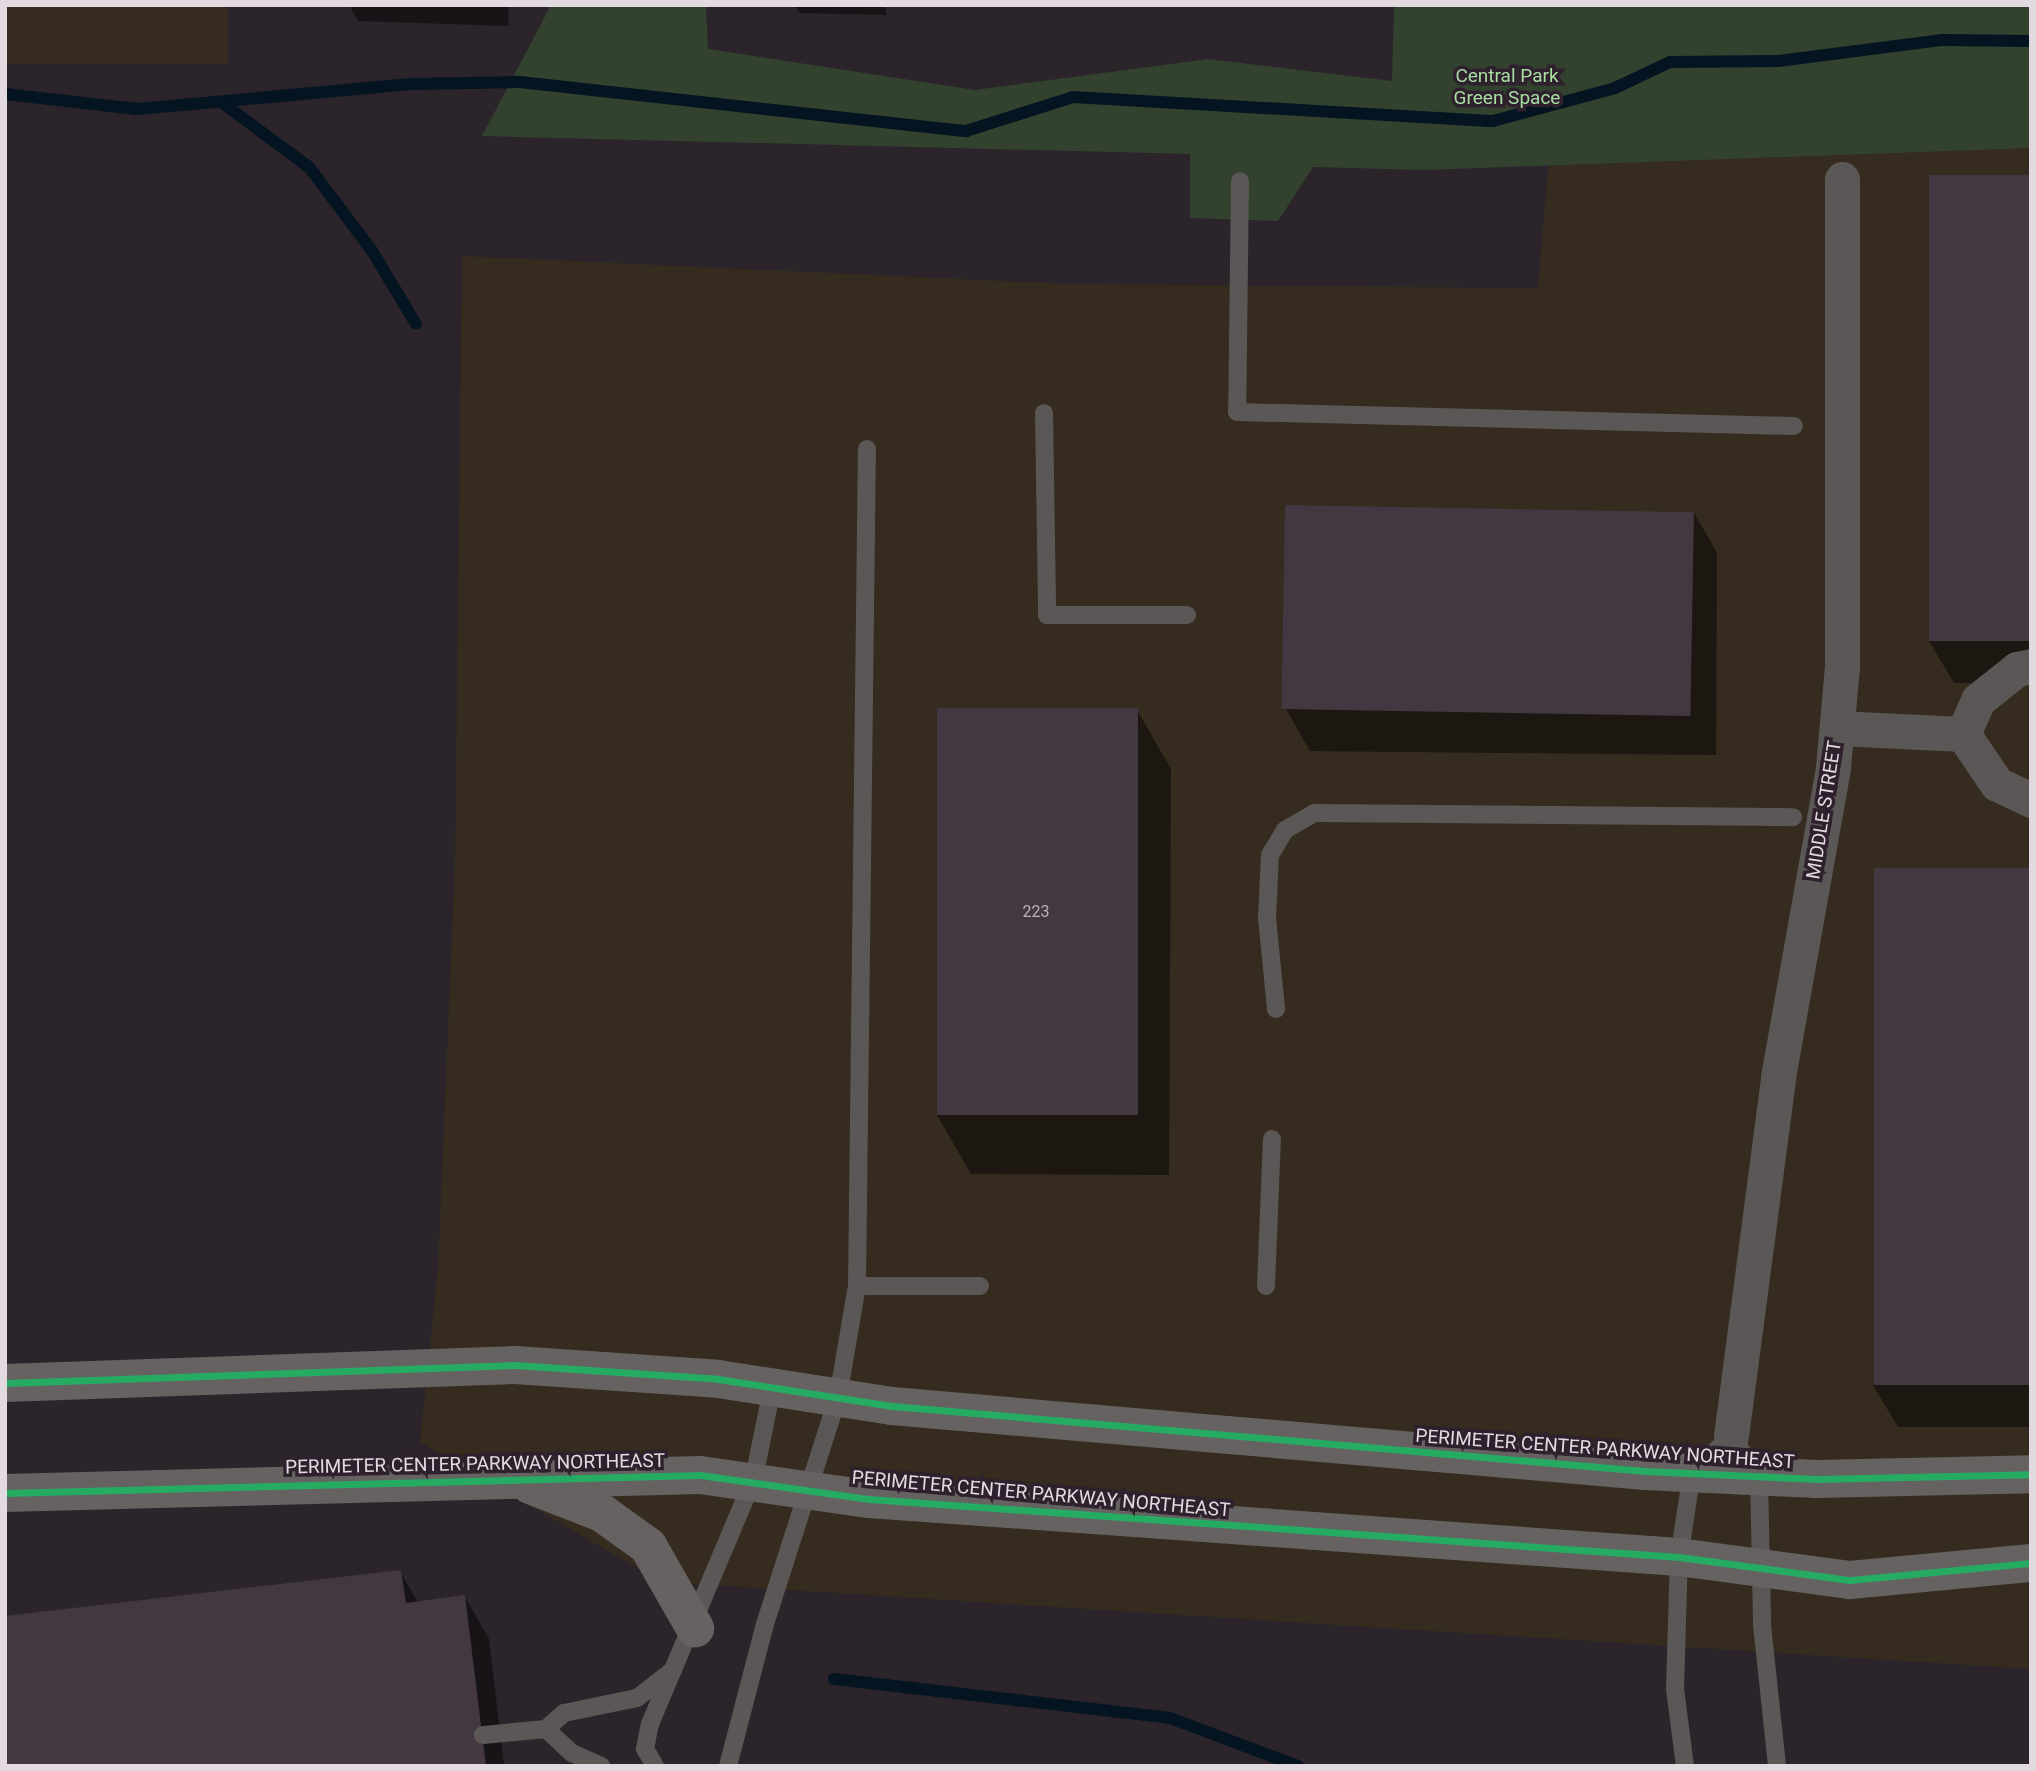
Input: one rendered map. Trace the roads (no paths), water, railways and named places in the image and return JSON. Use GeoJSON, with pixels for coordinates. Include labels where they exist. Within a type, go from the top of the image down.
{"type":"FeatureCollection","features":[{"type":"Feature","properties":{"kind":"main road","name":"PERIMETER CENTER PARKWAY NORTHEAST"},"geometry":{"type":"LineString","coordinates":[[5,1383],[515,1365],[718,1379],[838,1397],[1692,1473],[1759,1476],[2031,1474]]}},
{"type":"Feature","properties":{"kind":"main road","name":"PERIMETER CENTER PARKWAY NORTHEAST"},"geometry":{"type":"LineString","coordinates":[[5,1493],[515,1479],[754,1478],[869,1499],[1679,1556],[1759,1565],[1850,1580],[2031,1563]]}},
{"type":"Feature","properties":{"kind":"main road"},"geometry":{"type":"LineString","coordinates":[[515,1479],[602,1513],[648,1546],[695,1628]]}},
{"type":"Feature","properties":{"kind":"street","name":"MIDDLE STREET"},"geometry":{"type":"LineString","coordinates":[[1731,1436],[1778,1077],[1837,728],[1842,667],[1842,179]]}},
{"type":"Feature","properties":{"kind":"street"},"geometry":{"type":"LineString","coordinates":[[1963,734],[1978,700],[2017,669],[2031,666]]}},
{"type":"Feature","properties":{"kind":"street"},"geometry":{"type":"LineString","coordinates":[[1837,728],[1963,734]]}},
{"type":"Feature","properties":{"kind":"street"},"geometry":{"type":"LineString","coordinates":[[1963,734],[1997,784],[2031,800]]}},
{"type":"Feature","properties":{"kind":"lane"},"geometry":{"type":"LineString","coordinates":[[1240,181],[1237,412],[1794,426]]}},
{"type":"Feature","properties":{"kind":"lane"},"geometry":{"type":"LineString","coordinates":[[1044,413],[1046,615],[1187,615]]}},
{"type":"Feature","properties":{"kind":"lane"},"geometry":{"type":"LineString","coordinates":[[717,1766],[730,1759],[765,1624],[814,1487],[838,1397],[857,1286],[867,449]]}},
{"type":"Feature","properties":{"kind":"lane"},"geometry":{"type":"LineString","coordinates":[[1276,1009],[1267,918],[1270,855],[1286,830],[1314,813],[1793,817]]}},
{"type":"Feature","properties":{"kind":"lane"},"geometry":{"type":"LineString","coordinates":[[1266,1286],[1272,1139]]}},
{"type":"Feature","properties":{"kind":"lane"},"geometry":{"type":"LineString","coordinates":[[857,1286],[980,1286]]}},
{"type":"Feature","properties":{"kind":"lane"},"geometry":{"type":"LineString","coordinates":[[655,1766],[645,1749],[650,1724],[695,1628],[754,1478],[772,1389]]}},
{"type":"Feature","properties":{"kind":"lane"},"geometry":{"type":"LineString","coordinates":[[1685,1766],[1675,1689],[1679,1556],[1692,1473],[1731,1436],[1759,1476],[1759,1565],[1777,1766]]}},
{"type":"Feature","properties":{"kind":"lane"},"geometry":{"type":"LineString","coordinates":[[482,1735],[546,1729],[564,1713],[637,1698],[676,1668]]}},
{"type":"Feature","properties":{"kind":"lane"},"geometry":{"type":"LineString","coordinates":[[546,1729],[572,1753],[601,1766]]}},
{"type":"Feature","properties":{"kind":"waterway"},"geometry":{"type":"LineString","coordinates":[[5,94],[137,109],[414,84],[520,82],[966,131],[1073,97],[1493,121],[1615,88],[1670,62],[1778,61],[1941,40],[2031,41]]}},
{"type":"Feature","properties":{"kind":"waterway"},"geometry":{"type":"LineString","coordinates":[[221,102],[309,167],[372,251],[416,324]]}},
{"type":"Feature","properties":{"kind":"waterway"},"geometry":{"type":"LineString","coordinates":[[834,1679],[1170,1718],[1298,1766]]}},
{"type":"Feature","properties":{"kind":"park label","name":"Central Park Green Space"},"geometry":{"type":"Point","coordinates":[1507,87]}}]}
